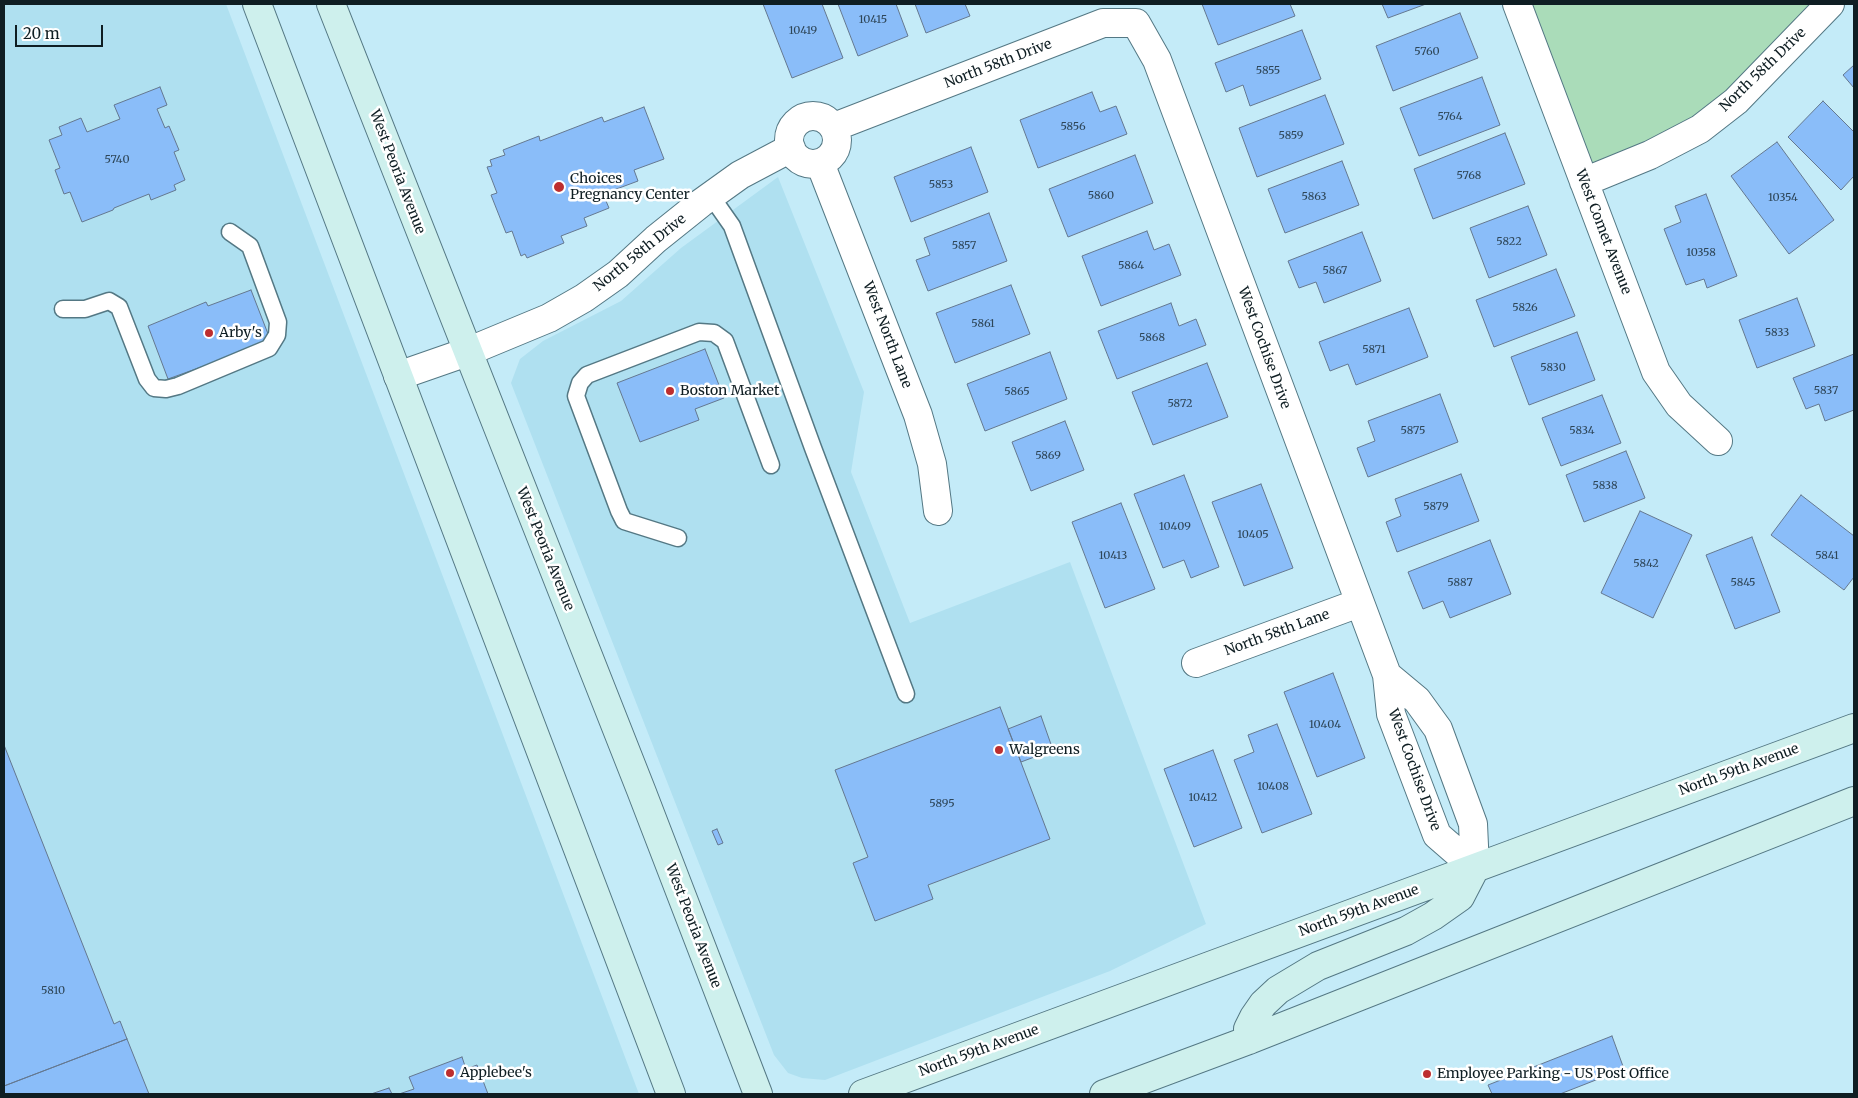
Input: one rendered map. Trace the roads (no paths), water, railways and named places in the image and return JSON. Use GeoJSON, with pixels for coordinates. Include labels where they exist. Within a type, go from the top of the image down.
{"type":"FeatureCollection","features":[{"type":"Feature","properties":{"kind":"main road"},"geometry":{"type":"LineString","coordinates":[[257,4],[671,1094]]}},
{"type":"Feature","properties":{"kind":"main road","name":"West Peoria Avenue"},"geometry":{"type":"LineString","coordinates":[[331,4],[637,780],[758,1094]]}},
{"type":"Feature","properties":{"kind":"main road","name":"North 59th Avenue"},"geometry":{"type":"LineString","coordinates":[[863,1094],[1854,728]]}},
{"type":"Feature","properties":{"kind":"main road"},"geometry":{"type":"LineString","coordinates":[[1104,1094],[1249,1040],[1854,801]]}},
{"type":"Feature","properties":{"kind":"main road"},"geometry":{"type":"LineString","coordinates":[[1249,1040],[1248,1029],[1254,1017],[1278,990],[1318,966],[1406,931],[1433,916],[1460,897],[1474,868]]}},
{"type":"Feature","properties":{"kind":"street","name":"West Comet Avenue"},"geometry":{"type":"LineString","coordinates":[[1517,4],[1656,372],[1679,405],[1718,441]]}},
{"type":"Feature","properties":{"kind":"street","name":"North 58th Drive"},"geometry":{"type":"LineString","coordinates":[[1584,182],[1650,155],[1700,129],[1736,101],[1830,4]]}},
{"type":"Feature","properties":{"kind":"street","name":"North 58th Drive"},"geometry":{"type":"LineString","coordinates":[[834,127],[1103,23],[1136,23]]}},
{"type":"Feature","properties":{"kind":"street","name":"West Cochise Drive"},"geometry":{"type":"LineString","coordinates":[[1136,23],[1157,60],[1387,675],[1391,714],[1437,835],[1474,868]]}},
{"type":"Feature","properties":{"kind":"street"},"geometry":{"type":"LineString","coordinates":[[815,115],[829,121],[834,127],[838,142],[836,149],[827,160],[820,163],[806,163],[794,154],[789,140],[790,132],[800,119],[815,115]]}},
{"type":"Feature","properties":{"kind":"street","name":"North 58th Drive"},"geometry":{"type":"LineString","coordinates":[[398,376],[467,352],[549,318],[584,298],[618,274],[710,196],[740,175],[791,148]]}},
{"type":"Feature","properties":{"kind":"street","name":"West North Lane"},"geometry":{"type":"LineString","coordinates":[[820,163],[918,415],[932,464],[938,510]]}},
{"type":"Feature","properties":{"kind":"street","name":"North 58th Lane"},"geometry":{"type":"LineString","coordinates":[[1196,663],[1359,603]]}},
{"type":"Feature","properties":{"kind":"street","name":"West Cochise Drive"},"geometry":{"type":"LineString","coordinates":[[1387,675],[1417,700],[1438,729],[1473,824],[1474,868]]}},
{"type":"Feature","properties":{"kind":"lane"},"geometry":{"type":"LineString","coordinates":[[710,196],[732,226],[906,694]]}},
{"type":"Feature","properties":{"kind":"lane"},"geometry":{"type":"LineString","coordinates":[[63,309],[85,309],[109,301],[119,307],[147,379],[154,388],[166,389],[178,386],[269,348],[277,335],[278,322],[276,316],[250,246],[230,232]]}},
{"type":"Feature","properties":{"kind":"lane"},"geometry":{"type":"LineString","coordinates":[[678,538],[624,521],[615,502],[576,396],[580,383],[587,375],[699,332],[714,334],[725,341],[771,465]]}},
{"type":"Feature","properties":{"kind":"place","name":"Choices Pregnancy Center"},"geometry":{"type":"Point","coordinates":[559,187]}},
{"type":"Feature","properties":{"kind":"place","name":"Arby's"},"geometry":{"type":"Point","coordinates":[209,333]}},
{"type":"Feature","properties":{"kind":"place","name":"Boston Market"},"geometry":{"type":"Point","coordinates":[670,391]}},
{"type":"Feature","properties":{"kind":"place","name":"Walgreens"},"geometry":{"type":"Point","coordinates":[999,750]}},
{"type":"Feature","properties":{"kind":"place","name":"Applebee's"},"geometry":{"type":"Point","coordinates":[450,1073]}},
{"type":"Feature","properties":{"kind":"place","name":"Employee Parking - US Post Office"},"geometry":{"type":"Point","coordinates":[1427,1074]}}]}
